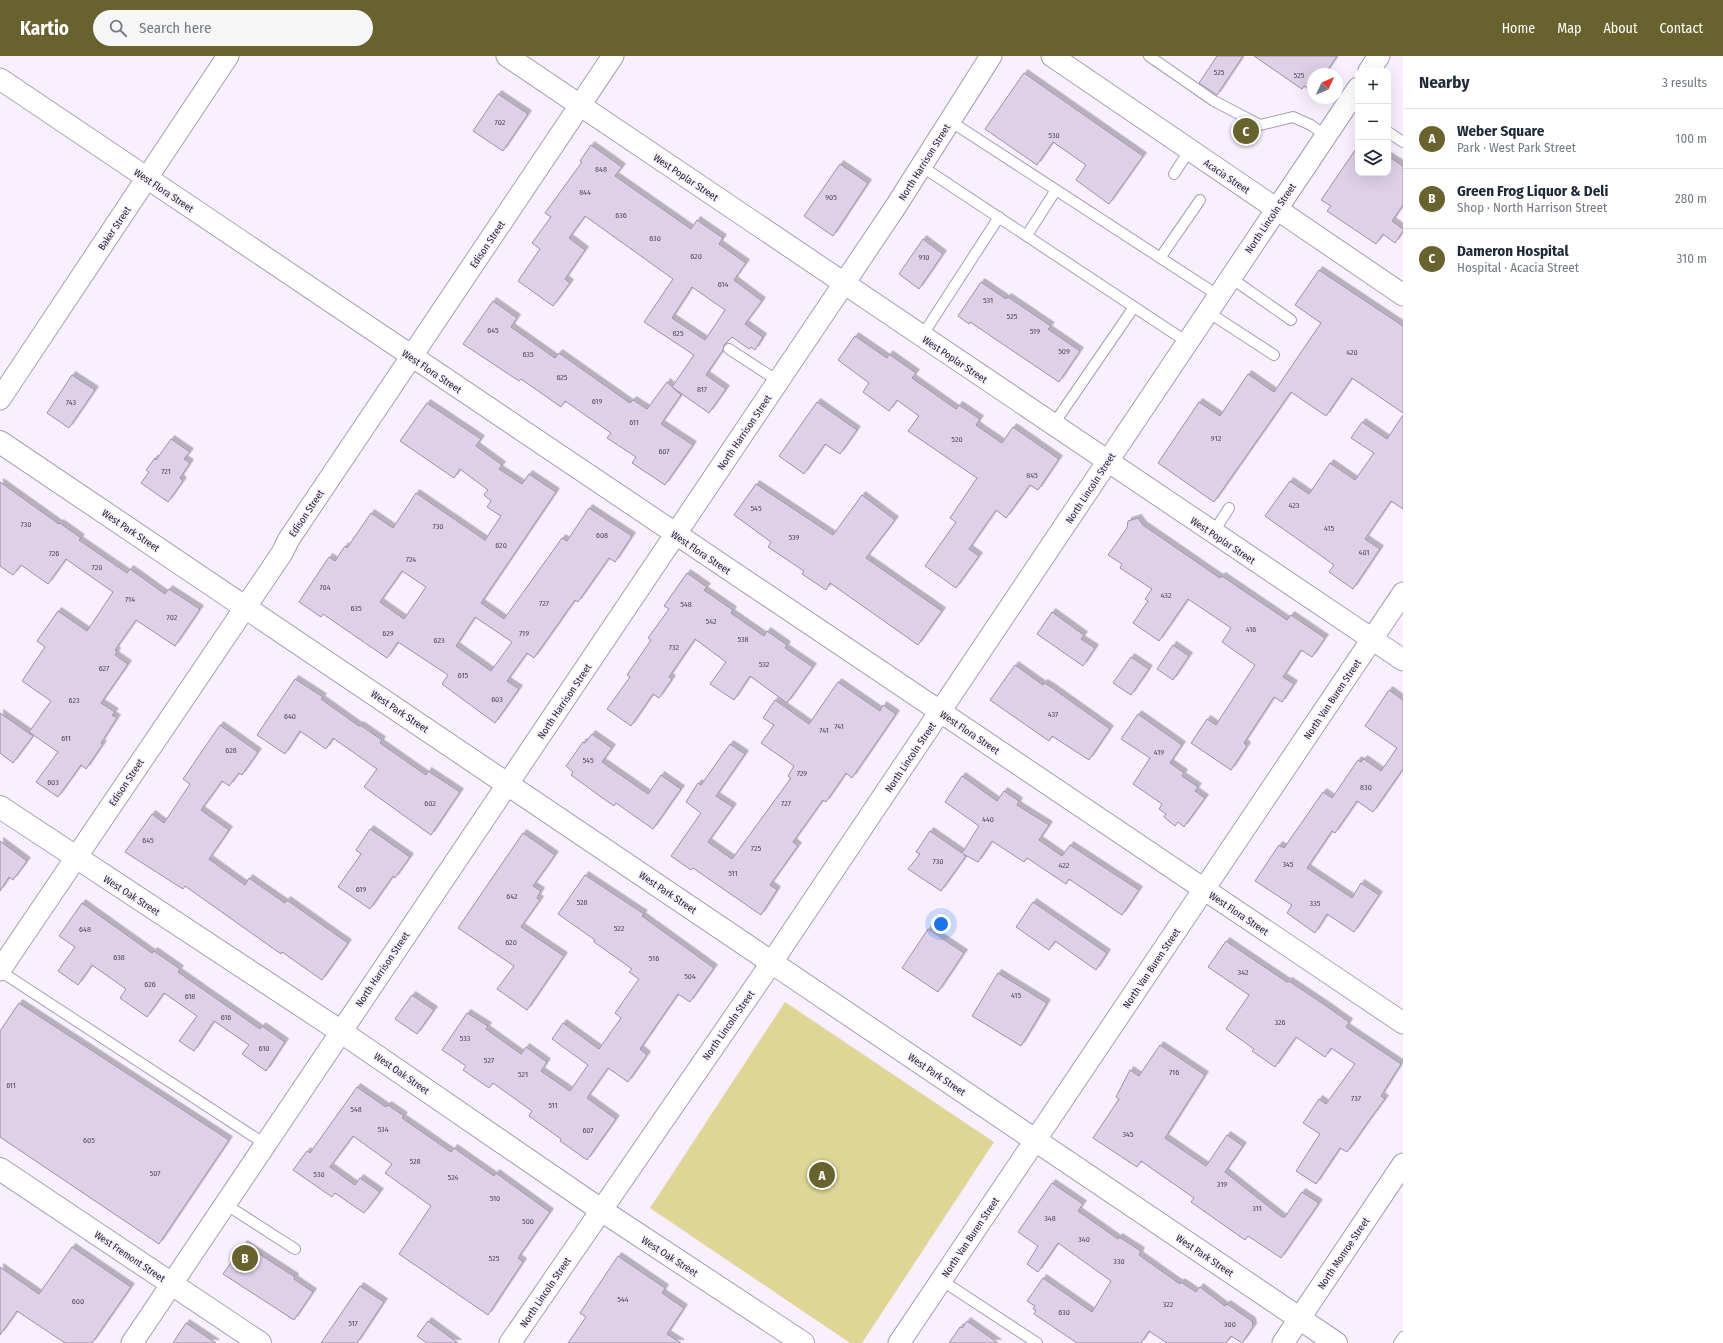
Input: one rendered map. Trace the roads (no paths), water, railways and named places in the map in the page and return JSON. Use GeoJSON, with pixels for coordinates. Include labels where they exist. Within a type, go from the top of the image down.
{"type":"FeatureCollection","features":[{"type":"Feature","properties":{"kind":"street","name":"Baker Street"},"geometry":{"type":"LineString","coordinates":[[0,399],[228,56]]}},
{"type":"Feature","properties":{"kind":"street","name":"West Poplar Street"},"geometry":{"type":"LineString","coordinates":[[507,56],[1107,462],[1403,660]]}},
{"type":"Feature","properties":{"kind":"street","name":"Edison Street"},"geometry":{"type":"LineString","coordinates":[[0,971],[244,606],[282,553],[289,539],[613,56]]}},
{"type":"Feature","properties":{"kind":"street","name":"North Harrison Street"},"geometry":{"type":"LineString","coordinates":[[132,1343],[340,1031],[508,784],[844,283],[991,56]]}},
{"type":"Feature","properties":{"kind":"street","name":"Acacia Street"},"geometry":{"type":"LineString","coordinates":[[1052,56],[1189,151],[1403,295]]}},
{"type":"Feature","properties":{"kind":"street"},"geometry":{"type":"LineString","coordinates":[[1371,68],[1379,56]]}},
{"type":"Feature","properties":{"kind":"street","name":"West Flora Street"},"geometry":{"type":"LineString","coordinates":[[0,79],[1403,1023]]}},
{"type":"Feature","properties":{"kind":"street","name":"North Lincoln Street"},"geometry":{"type":"LineString","coordinates":[[510,1343],[772,962],[1276,209],[1326,136],[1354,101]]}},
{"type":"Feature","properties":{"kind":"street","name":"West Park Street"},"geometry":{"type":"LineString","coordinates":[[0,442],[1336,1343]]}},
{"type":"Feature","properties":{"kind":"street","name":"North Van Buren Street"},"geometry":{"type":"LineString","coordinates":[[899,1343],[1403,593]]}},
{"type":"Feature","properties":{"kind":"street","name":"West Oak Street"},"geometry":{"type":"LineString","coordinates":[[0,807],[75,858],[340,1031],[601,1210],[803,1343]]}},
{"type":"Feature","properties":{"kind":"street","name":"North Monroe Street"},"geometry":{"type":"LineString","coordinates":[[1283,1343],[1403,1164]]}},
{"type":"Feature","properties":{"kind":"street","name":"West Fremont Street"},"geometry":{"type":"LineString","coordinates":[[0,1169],[260,1343]]}},
{"type":"Feature","properties":{"kind":"lane"},"geometry":{"type":"LineString","coordinates":[[1148,56],[1214,101],[1260,125],[1293,117],[1311,125],[1326,136]]}},
{"type":"Feature","properties":{"kind":"lane"},"geometry":{"type":"LineString","coordinates":[[950,120],[1160,258],[1274,355]]}},
{"type":"Feature","properties":{"kind":"lane"},"geometry":{"type":"LineString","coordinates":[[1391,134],[1403,142]]}},
{"type":"Feature","properties":{"kind":"lane"},"geometry":{"type":"LineString","coordinates":[[1174,174],[1189,151]]}},
{"type":"Feature","properties":{"kind":"lane"},"geometry":{"type":"LineString","coordinates":[[921,166],[1187,342]]}},
{"type":"Feature","properties":{"kind":"lane"},"geometry":{"type":"LineString","coordinates":[[1027,235],[1056,190]]}},
{"type":"Feature","properties":{"kind":"lane"},"geometry":{"type":"LineString","coordinates":[[1160,258],[1200,200]]}},
{"type":"Feature","properties":{"kind":"lane"},"geometry":{"type":"LineString","coordinates":[[922,336],[999,217]]}},
{"type":"Feature","properties":{"kind":"lane"},"geometry":{"type":"LineString","coordinates":[[1231,278],[1291,320]]}},
{"type":"Feature","properties":{"kind":"lane"},"geometry":{"type":"LineString","coordinates":[[1053,425],[1134,307]]}},
{"type":"Feature","properties":{"kind":"lane"},"geometry":{"type":"LineString","coordinates":[[729,349],[778,381]]}},
{"type":"Feature","properties":{"kind":"lane"},"geometry":{"type":"LineString","coordinates":[[1213,533],[1229,508]]}},
{"type":"Feature","properties":{"kind":"lane"},"geometry":{"type":"LineString","coordinates":[[0,971],[265,1144]]}},
{"type":"Feature","properties":{"kind":"lane"},"geometry":{"type":"LineString","coordinates":[[225,1204],[295,1249]]}},
{"type":"Feature","properties":{"kind":"lane"},"geometry":{"type":"LineString","coordinates":[[941,1280],[1037,1343]]}},
{"type":"Feature","properties":{"kind":"lane"},"geometry":{"type":"LineString","coordinates":[[1399,1343],[1403,1337]]}},
{"type":"Feature","properties":{"kind":"place","name":"Dameron Hospital"},"geometry":{"type":"Point","coordinates":[1246,131]}},
{"type":"Feature","properties":{"kind":"place","name":"Weber Square"},"geometry":{"type":"Point","coordinates":[822,1175]}},
{"type":"Feature","properties":{"kind":"place","name":"Green Frog Liquor & Deli"},"geometry":{"type":"Point","coordinates":[245,1258]}}]}
